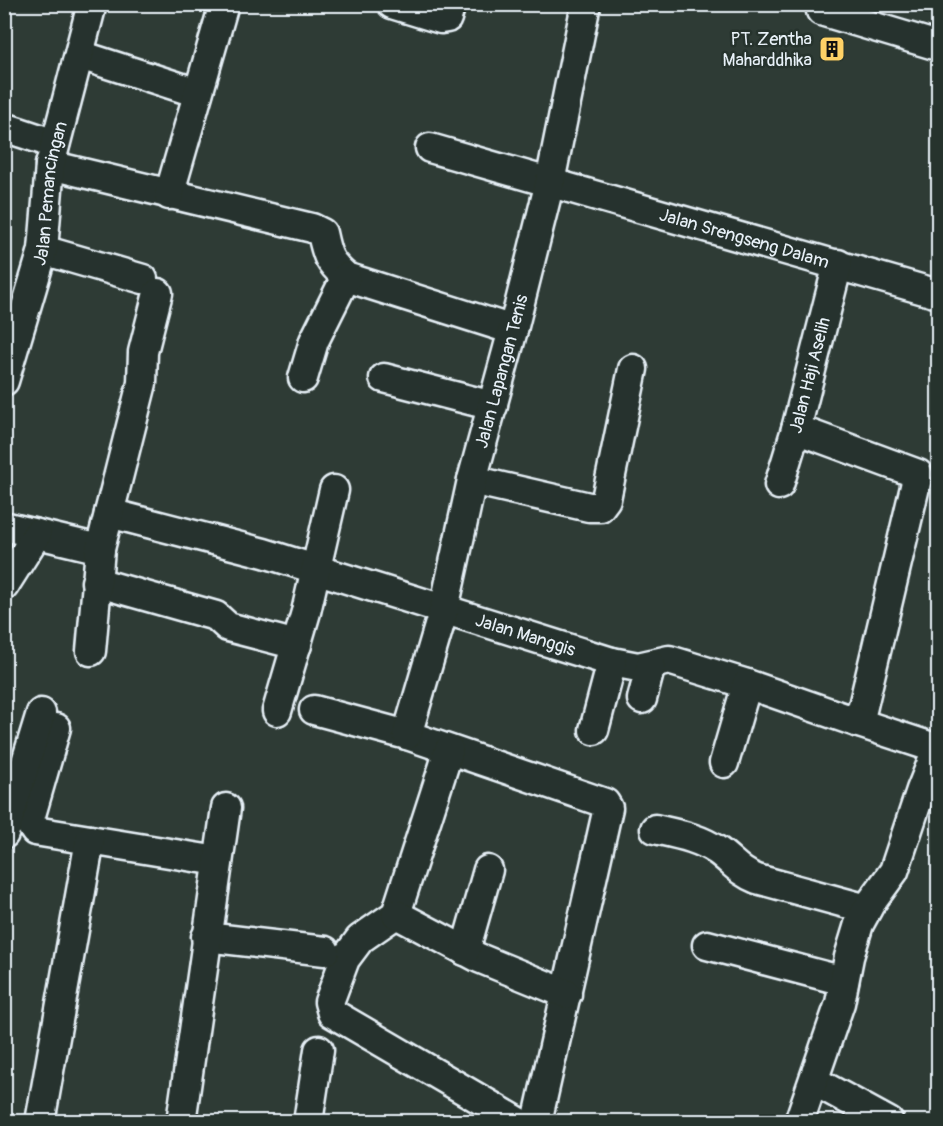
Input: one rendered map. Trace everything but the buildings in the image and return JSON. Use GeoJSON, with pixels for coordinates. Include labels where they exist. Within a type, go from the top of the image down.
{"type":"FeatureCollection","features":[{"type":"Feature","properties":{"kind":"street","name":"Jalan Pemancingan"},"geometry":{"type":"LineString","coordinates":[[4,381],[16,303],[44,250],[52,154],[92,4]]}},
{"type":"Feature","properties":{"kind":"street"},"geometry":{"type":"LineString","coordinates":[[168,195],[224,4]]}},
{"type":"Feature","properties":{"kind":"street"},"geometry":{"type":"LineString","coordinates":[[392,4],[445,19],[451,4]]}},
{"type":"Feature","properties":{"kind":"street","name":"Jalan Lapangan Tenis"},"geometry":{"type":"LineString","coordinates":[[408,735],[444,609],[472,480],[550,182],[586,4]]}},
{"type":"Feature","properties":{"kind":"street"},"geometry":{"type":"LineString","coordinates":[[821,11],[939,46]]}},
{"type":"Feature","properties":{"kind":"street"},"geometry":{"type":"LineString","coordinates":[[80,55],[198,93]]}},
{"type":"Feature","properties":{"kind":"street"},"geometry":{"type":"LineString","coordinates":[[4,127],[52,154],[168,195],[318,230],[322,233],[329,259],[346,277],[513,330]]}},
{"type":"Feature","properties":{"kind":"street","name":"Jalan Srengseng Dalam"},"geometry":{"type":"LineString","coordinates":[[430,148],[939,294]]}},
{"type":"Feature","properties":{"kind":"street"},"geometry":{"type":"LineString","coordinates":[[44,250],[150,286],[142,383],[100,549],[91,651]]}},
{"type":"Feature","properties":{"kind":"street","name":"Jalan Haji Aselih"},"geometry":{"type":"LineString","coordinates":[[779,485],[796,429],[838,264]]}},
{"type":"Feature","properties":{"kind":"street"},"geometry":{"type":"LineString","coordinates":[[303,378],[314,341],[346,277]]}},
{"type":"Feature","properties":{"kind":"street"},"geometry":{"type":"LineString","coordinates":[[472,480],[589,507],[600,507],[606,499],[633,369]]}},
{"type":"Feature","properties":{"kind":"street"},"geometry":{"type":"LineString","coordinates":[[384,378],[493,406]]}},
{"type":"Feature","properties":{"kind":"street"},"geometry":{"type":"LineString","coordinates":[[796,429],[918,474],[859,723]]}},
{"type":"Feature","properties":{"kind":"street"},"geometry":{"type":"LineString","coordinates":[[277,711],[297,645],[334,490]]}},
{"type":"Feature","properties":{"kind":"street","name":"Jalan Manggis"},"geometry":{"type":"LineString","coordinates":[[109,513],[229,543],[612,662],[638,667],[669,660],[938,749]]}},
{"type":"Feature","properties":{"kind":"street"},"geometry":{"type":"LineString","coordinates":[[4,526],[100,549]]}},
{"type":"Feature","properties":{"kind":"street"},"geometry":{"type":"LineString","coordinates":[[4,586],[37,534]]}},
{"type":"Feature","properties":{"kind":"street"},"geometry":{"type":"LineString","coordinates":[[96,582],[216,616],[228,627],[297,645]]}},
{"type":"Feature","properties":{"kind":"street"},"geometry":{"type":"LineString","coordinates":[[594,730],[612,662]]}},
{"type":"Feature","properties":{"kind":"street"},"geometry":{"type":"LineString","coordinates":[[642,699],[651,665]]}},
{"type":"Feature","properties":{"kind":"street"},"geometry":{"type":"LineString","coordinates":[[724,763],[747,684]]}},
{"type":"Feature","properties":{"kind":"street"},"geometry":{"type":"LineString","coordinates":[[314,710],[408,735],[605,803],[608,808],[537,1122]]}},
{"type":"Feature","properties":{"kind":"street"},"geometry":{"type":"LineString","coordinates":[[4,834],[49,721],[29,822],[35,831],[218,861]]}},
{"type":"Feature","properties":{"kind":"street"},"geometry":{"type":"LineString","coordinates":[[799,1122],[838,1012],[849,957],[859,924],[894,871],[930,794],[938,749]]}},
{"type":"Feature","properties":{"kind":"street"},"geometry":{"type":"LineString","coordinates":[[449,750],[396,914],[360,939],[345,959],[329,1002],[332,1013],[519,1122]]}},
{"type":"Feature","properties":{"kind":"street"},"geometry":{"type":"LineString","coordinates":[[181,1122],[226,808]]}},
{"type":"Feature","properties":{"kind":"street"},"geometry":{"type":"LineString","coordinates":[[656,829],[694,838],[717,850],[743,873],[757,879],[867,909]]}},
{"type":"Feature","properties":{"kind":"street"},"geometry":{"type":"LineString","coordinates":[[40,1122],[90,840]]}},
{"type":"Feature","properties":{"kind":"street"},"geometry":{"type":"LineString","coordinates":[[465,951],[488,870]]}},
{"type":"Feature","properties":{"kind":"street"},"geometry":{"type":"LineString","coordinates":[[396,914],[465,951],[567,994]]}},
{"type":"Feature","properties":{"kind":"street"},"geometry":{"type":"LineString","coordinates":[[206,937],[325,951]]}},
{"type":"Feature","properties":{"kind":"street"},"geometry":{"type":"LineString","coordinates":[[707,945],[844,981]]}},
{"type":"Feature","properties":{"kind":"street"},"geometry":{"type":"LineString","coordinates":[[308,1122],[319,1050]]}},
{"type":"Feature","properties":{"kind":"street"},"geometry":{"type":"LineString","coordinates":[[814,1081],[889,1122]]}},
{"type":"Feature","properties":{"kind":"place","name":"PT. Zentha Maharddhika"},"geometry":{"type":"Point","coordinates":[832,49]}}]}
